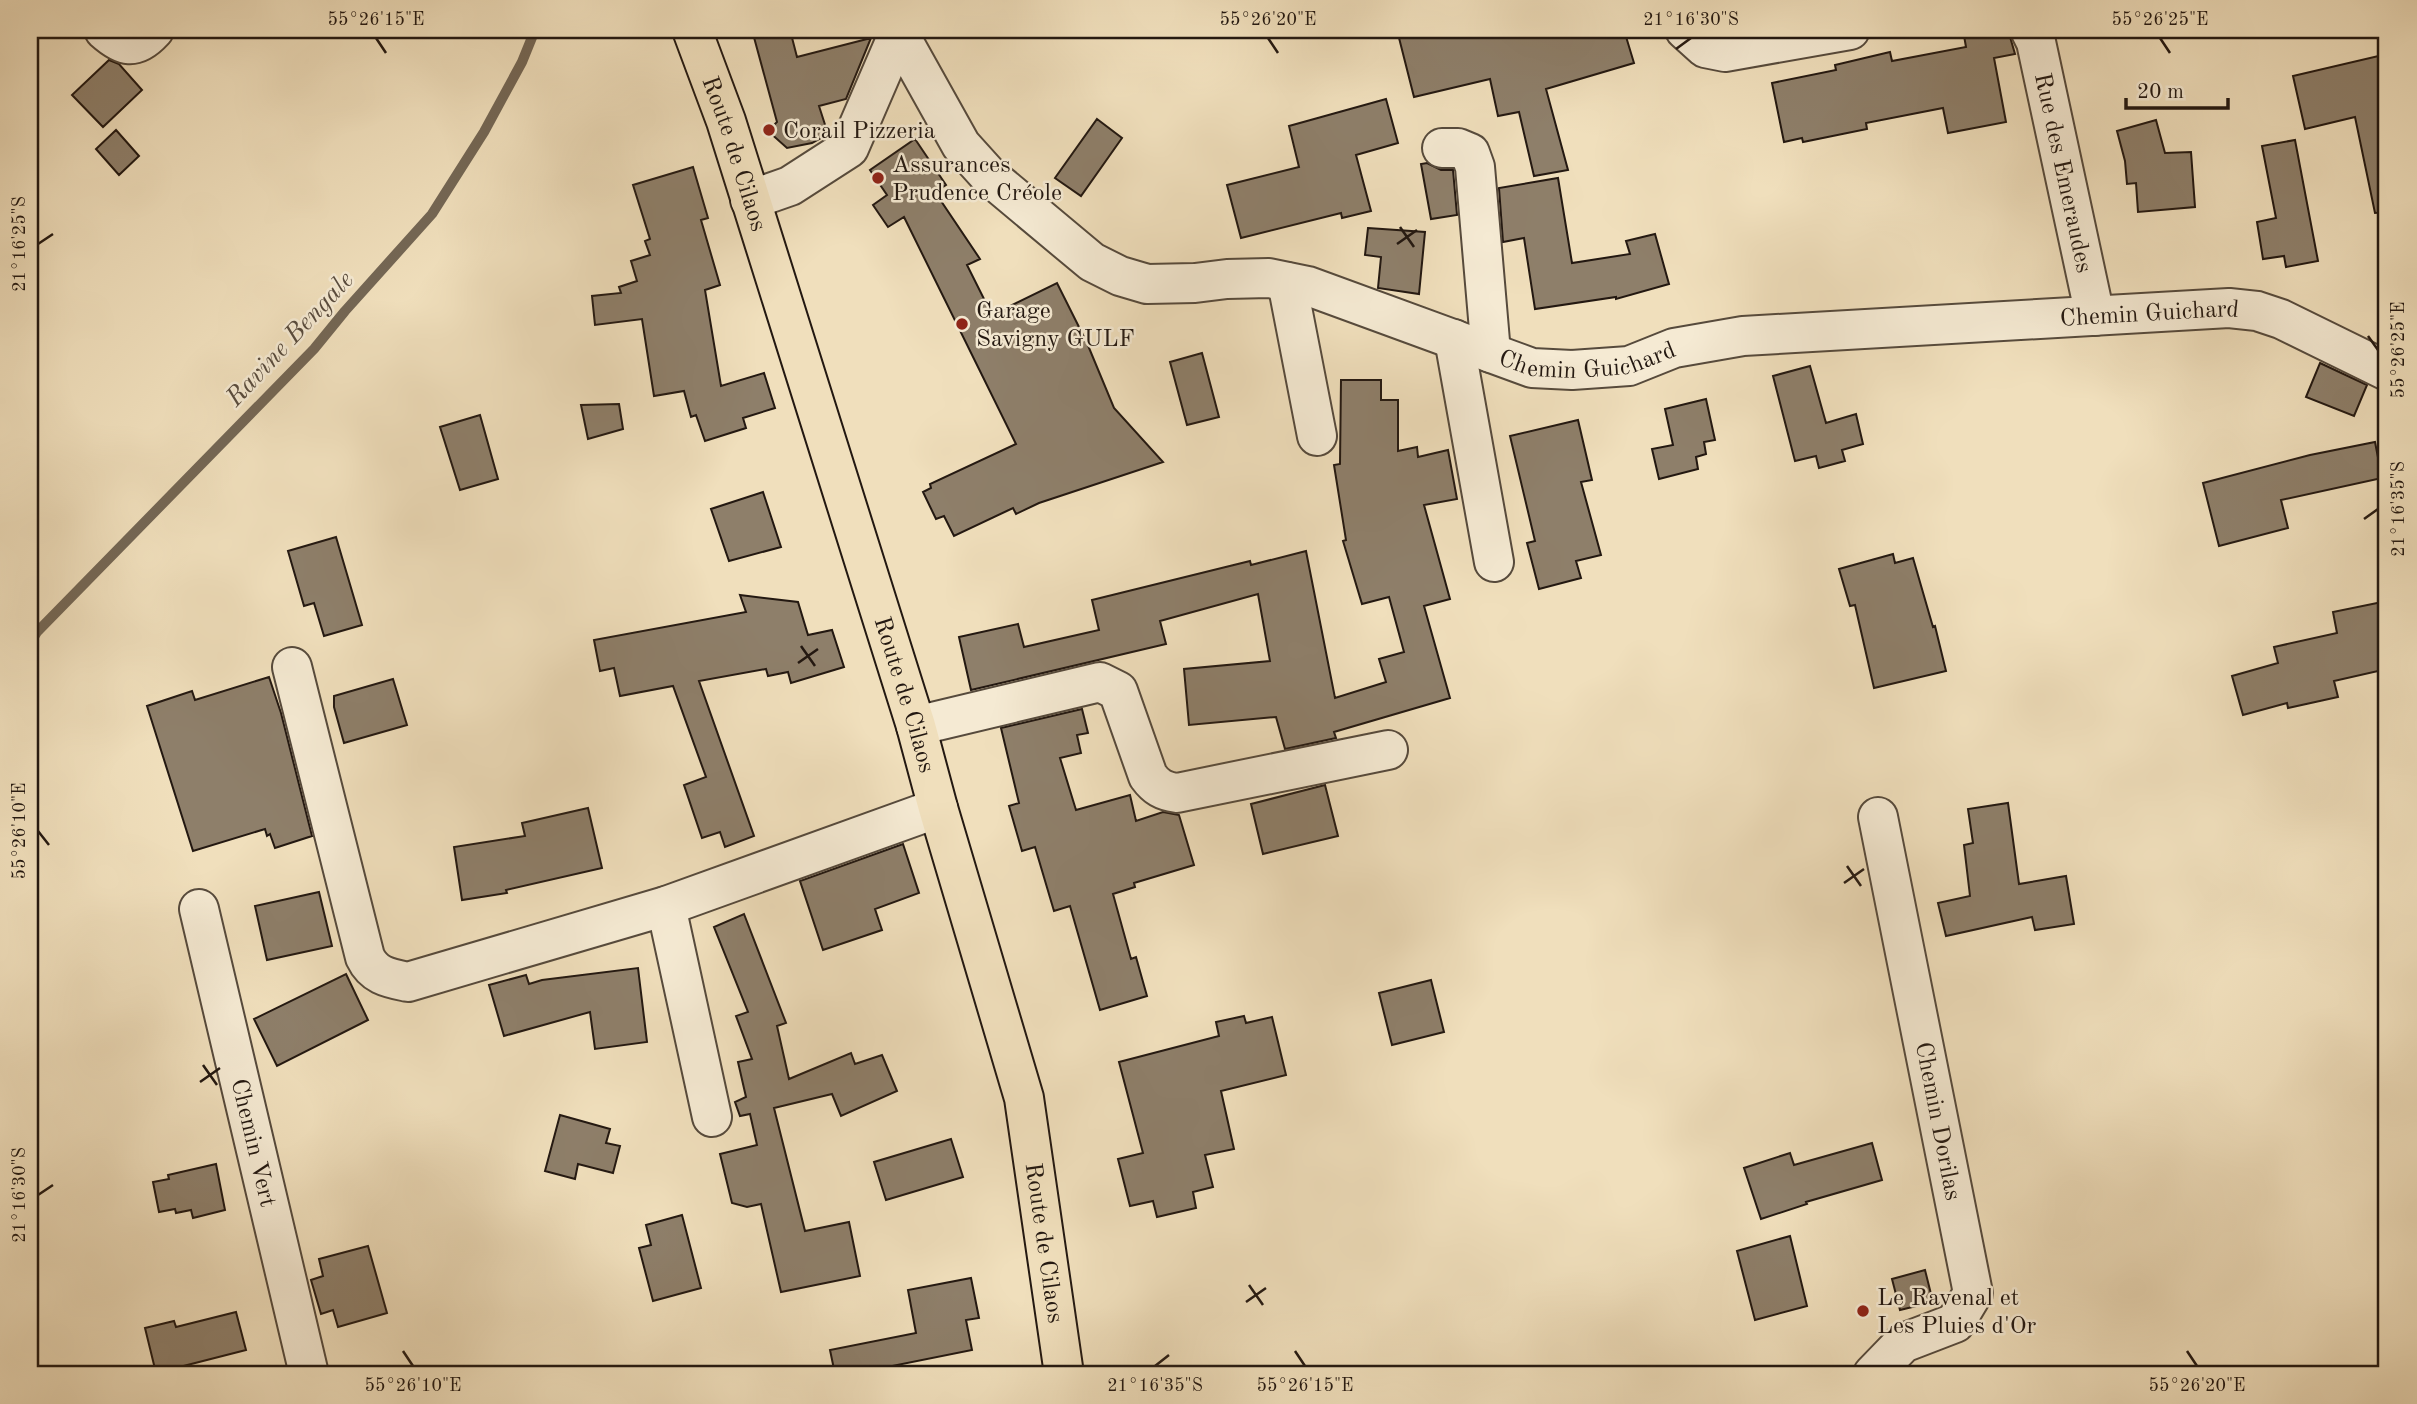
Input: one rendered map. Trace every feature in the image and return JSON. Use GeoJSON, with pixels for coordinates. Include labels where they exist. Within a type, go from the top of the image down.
{"type":"FeatureCollection","features":[{"type":"Feature","properties":{"kind":"main road","name":"Route de Cilaos"},"geometry":{"type":"LineString","coordinates":[[692,30],[726,121],[916,726],[1024,1098],[1064,1374]]}},
{"type":"Feature","properties":{"kind":"street"},"geometry":{"type":"LineString","coordinates":[[104,30],[118,43],[130,45],[145,39],[153,30]]}},
{"type":"Feature","properties":{"kind":"street"},"geometry":{"type":"LineString","coordinates":[[1685,30],[1705,48],[1725,51],[1850,30]]}},
{"type":"Feature","properties":{"kind":"street","name":"Rue des Emeraudes"},"geometry":{"type":"LineString","coordinates":[[2030,30],[2039,55],[2095,316]]}},
{"type":"Feature","properties":{"kind":"street"},"geometry":{"type":"LineString","coordinates":[[750,200],[790,186],[849,148],[900,32]]}},
{"type":"Feature","properties":{"kind":"street","name":"Chemin Guichard"},"geometry":{"type":"LineString","coordinates":[[900,32],[961,145],[989,176],[1092,262],[1120,276],[1147,284],[1195,284],[1227,279],[1269,278],[1308,286],[1532,368],[1629,366],[1674,348],[1743,337],[2229,308],[2281,318],[2387,371]]}},
{"type":"Feature","properties":{"kind":"street"},"geometry":{"type":"LineString","coordinates":[[1442,148],[1458,148],[1470,153],[1475,167],[1491,353]]}},
{"type":"Feature","properties":{"kind":"street"},"geometry":{"type":"LineString","coordinates":[[1287,282],[1317,436]]}},
{"type":"Feature","properties":{"kind":"street"},"geometry":{"type":"LineString","coordinates":[[1454,339],[1494,562]]}},
{"type":"Feature","properties":{"kind":"street"},"geometry":{"type":"LineString","coordinates":[[292,667],[365,957],[370,967],[384,977],[408,982],[666,906],[938,808]]}},
{"type":"Feature","properties":{"kind":"street"},"geometry":{"type":"LineString","coordinates":[[916,726],[1100,682],[1118,691],[1148,776],[1155,786],[1166,792],[1177,793],[1388,750]]}},
{"type":"Feature","properties":{"kind":"street","name":"Chemin Dorilas"},"geometry":{"type":"LineString","coordinates":[[1873,1374],[1903,1343],[1955,1323],[1973,1293],[1878,817]]}},
{"type":"Feature","properties":{"kind":"street"},"geometry":{"type":"LineString","coordinates":[[666,906],[712,1117]]}},
{"type":"Feature","properties":{"kind":"street","name":"Chemin Vert"},"geometry":{"type":"LineString","coordinates":[[199,909],[309,1374]]}},
{"type":"Feature","properties":{"kind":"building"},"geometry":{"type":"Polygon","coordinates":[[[752,30],[790,30],[797,57],[871,38],[846,99],[819,106],[828,134],[812,143],[787,148],[768,131],[777,122],[752,30]]]}},
{"type":"Feature","properties":{"kind":"building"},"geometry":{"type":"Polygon","coordinates":[[[1397,30],[1624,30],[1634,63],[1546,89],[1568,170],[1534,176],[1519,112],[1498,116],[1490,79],[1414,97],[1397,30]]]}},
{"type":"Feature","properties":{"kind":"building"},"geometry":{"type":"Polygon","coordinates":[[[1963,30],[2008,30],[2015,54],[1994,58],[2006,122],[1948,133],[1943,108],[1866,123],[1867,129],[1803,142],[1802,138],[1784,142],[1772,83],[1836,70],[1835,65],[1890,52],[1892,61],[1966,47],[1963,30]]]}},
{"type":"Feature","properties":{"kind":"building"},"geometry":{"type":"Polygon","coordinates":[[[2387,54],[2387,212],[2375,213],[2355,117],[2305,129],[2293,76],[2387,54]]]}},
{"type":"Feature","properties":{"kind":"building"},"geometry":{"type":"Polygon","coordinates":[[[109,60],[119,64],[142,90],[103,127],[72,95],[109,60]]]}},
{"type":"Feature","properties":{"kind":"building"},"geometry":{"type":"Polygon","coordinates":[[[1386,99],[1398,143],[1356,155],[1371,211],[1342,218],[1341,213],[1241,238],[1227,185],[1299,167],[1289,126],[1386,99]]]}},
{"type":"Feature","properties":{"kind":"building"},"geometry":{"type":"Polygon","coordinates":[[[1097,119],[1122,138],[1081,196],[1055,178],[1097,119]]]}},
{"type":"Feature","properties":{"kind":"building"},"geometry":{"type":"Polygon","coordinates":[[[2156,120],[2165,153],[2191,152],[2195,207],[2138,212],[2136,183],[2127,184],[2125,161],[2117,131],[2156,120]]]}},
{"type":"Feature","properties":{"kind":"building"},"geometry":{"type":"Polygon","coordinates":[[[116,130],[139,156],[119,175],[96,149],[116,130]]]}},
{"type":"Feature","properties":{"kind":"building"},"geometry":{"type":"Polygon","coordinates":[[[915,139],[946,185],[935,192],[980,259],[967,265],[992,315],[1057,283],[1087,343],[1114,408],[1163,462],[1039,503],[1016,514],[1013,508],[954,536],[944,516],[936,519],[923,492],[931,488],[930,484],[1016,444],[904,217],[888,227],[873,205],[887,195],[870,170],[915,139]]]}},
{"type":"Feature","properties":{"kind":"building"},"geometry":{"type":"Polygon","coordinates":[[[2295,140],[2318,261],[2286,267],[2284,256],[2263,259],[2257,222],[2276,218],[2262,146],[2295,140]]]}},
{"type":"Feature","properties":{"kind":"building"},"geometry":{"type":"Polygon","coordinates":[[[1427,163],[1441,170],[1453,170],[1457,215],[1431,219],[1421,164],[1427,163]]]}},
{"type":"Feature","properties":{"kind":"building"},"geometry":{"type":"Polygon","coordinates":[[[693,167],[708,218],[701,220],[720,285],[705,290],[721,386],[764,373],[775,408],[743,418],[746,428],[705,441],[696,415],[691,417],[684,391],[654,396],[642,319],[595,325],[592,296],[621,293],[619,287],[637,281],[631,261],[650,255],[645,241],[650,239],[633,185],[693,167]]]}},
{"type":"Feature","properties":{"kind":"building"},"geometry":{"type":"Polygon","coordinates":[[[1558,178],[1572,263],[1630,254],[1626,241],[1655,234],[1669,284],[1616,299],[1535,309],[1524,238],[1503,242],[1499,188],[1558,178]]]}},
{"type":"Feature","properties":{"kind":"building"},"geometry":{"type":"Polygon","coordinates":[[[1368,228],[1425,232],[1419,294],[1378,288],[1381,257],[1365,255],[1368,228]]]}},
{"type":"Feature","properties":{"kind":"building"},"geometry":{"type":"Polygon","coordinates":[[[1202,353],[1219,417],[1187,425],[1170,362],[1202,353]]]}},
{"type":"Feature","properties":{"kind":"building"},"geometry":{"type":"Polygon","coordinates":[[[2320,363],[2367,385],[2354,416],[2306,397],[2320,363]]]}},
{"type":"Feature","properties":{"kind":"building"},"geometry":{"type":"Polygon","coordinates":[[[1810,366],[1826,423],[1856,414],[1863,444],[1842,450],[1845,461],[1819,468],[1816,456],[1795,461],[1773,376],[1810,366]]]}},
{"type":"Feature","properties":{"kind":"building"},"geometry":{"type":"Polygon","coordinates":[[[1341,380],[1381,380],[1381,400],[1398,400],[1398,451],[1417,447],[1418,457],[1448,450],[1457,499],[1424,505],[1450,599],[1424,606],[1450,698],[1334,732],[1336,738],[1285,749],[1276,717],[1189,725],[1184,669],[1270,661],[1258,594],[1160,621],[1166,644],[971,690],[959,637],[1018,624],[1024,647],[1099,630],[1092,600],[1250,561],[1251,565],[1306,551],[1335,698],[1386,682],[1379,659],[1404,652],[1389,597],[1362,604],[1343,541],[1346,540],[1334,465],[1340,464],[1341,380]]]}},
{"type":"Feature","properties":{"kind":"building"},"geometry":{"type":"Polygon","coordinates":[[[1706,399],[1715,440],[1704,442],[1706,454],[1696,457],[1698,469],[1659,479],[1652,449],[1673,445],[1665,409],[1706,399]]]}},
{"type":"Feature","properties":{"kind":"building"},"geometry":{"type":"Polygon","coordinates":[[[619,404],[623,429],[588,439],[581,405],[619,404]]]}},
{"type":"Feature","properties":{"kind":"building"},"geometry":{"type":"Polygon","coordinates":[[[480,415],[498,479],[460,490],[440,427],[480,415]]]}},
{"type":"Feature","properties":{"kind":"building"},"geometry":{"type":"Polygon","coordinates":[[[1578,420],[1592,480],[1581,482],[1601,555],[1576,561],[1581,578],[1539,589],[1527,543],[1535,541],[1510,436],[1578,420]]]}},
{"type":"Feature","properties":{"kind":"building"},"geometry":{"type":"Polygon","coordinates":[[[2375,442],[2382,478],[2281,500],[2288,528],[2219,546],[2203,483],[2310,455],[2375,442]]]}},
{"type":"Feature","properties":{"kind":"building"},"geometry":{"type":"Polygon","coordinates":[[[763,492],[781,547],[729,561],[711,509],[763,492]]]}},
{"type":"Feature","properties":{"kind":"building"},"geometry":{"type":"Polygon","coordinates":[[[336,537],[362,625],[324,636],[314,603],[304,606],[288,551],[336,537]]]}},
{"type":"Feature","properties":{"kind":"building"},"geometry":{"type":"Polygon","coordinates":[[[1893,554],[1895,563],[1913,558],[1946,671],[1874,688],[1855,605],[1850,606],[1839,569],[1893,554]]]}},
{"type":"Feature","properties":{"kind":"building"},"geometry":{"type":"Polygon","coordinates":[[[740,595],[798,602],[808,635],[832,630],[844,667],[791,683],[788,672],[768,676],[766,669],[699,681],[754,836],[725,847],[720,832],[702,838],[684,785],[706,777],[673,686],[620,696],[614,668],[600,671],[594,640],[746,612],[740,595]]]}},
{"type":"Feature","properties":{"kind":"building"},"geometry":{"type":"Polygon","coordinates":[[[2387,601],[2387,669],[2334,681],[2338,697],[2288,708],[2287,703],[2243,715],[2232,676],[2278,663],[2274,647],[2337,633],[2333,612],[2387,601]]]}},
{"type":"Feature","properties":{"kind":"building"},"geometry":{"type":"Polygon","coordinates":[[[269,677],[281,713],[312,836],[275,848],[265,829],[193,851],[147,706],[192,691],[195,700],[269,677]]]}},
{"type":"Feature","properties":{"kind":"building"},"geometry":{"type":"Polygon","coordinates":[[[393,679],[407,725],[344,743],[334,707],[334,696],[393,679]]]}},
{"type":"Feature","properties":{"kind":"building"},"geometry":{"type":"Polygon","coordinates":[[[1082,709],[1088,733],[1077,735],[1081,753],[1060,758],[1076,810],[1130,795],[1136,821],[1163,812],[1179,815],[1194,865],[1134,883],[1135,887],[1113,894],[1131,959],[1136,957],[1147,996],[1100,1010],[1070,906],[1054,911],[1035,847],[1022,851],[1009,806],[1019,803],[1001,728],[1082,709]]]}},
{"type":"Feature","properties":{"kind":"building"},"geometry":{"type":"Polygon","coordinates":[[[1325,785],[1338,836],[1263,854],[1251,804],[1325,785]]]}},
{"type":"Feature","properties":{"kind":"building"},"geometry":{"type":"Polygon","coordinates":[[[2008,803],[2019,884],[2066,876],[2074,924],[2035,930],[2032,917],[1946,936],[1938,903],[1970,896],[1964,845],[1973,843],[1968,809],[2008,803]]]}},
{"type":"Feature","properties":{"kind":"building"},"geometry":{"type":"Polygon","coordinates":[[[588,808],[602,868],[506,890],[507,893],[462,900],[454,847],[525,836],[522,823],[588,808]]]}},
{"type":"Feature","properties":{"kind":"building"},"geometry":{"type":"Polygon","coordinates":[[[903,844],[919,893],[875,909],[882,930],[823,950],[800,881],[903,844]]]}},
{"type":"Feature","properties":{"kind":"building"},"geometry":{"type":"Polygon","coordinates":[[[319,892],[332,946],[267,960],[255,906],[319,892]]]}},
{"type":"Feature","properties":{"kind":"building"},"geometry":{"type":"Polygon","coordinates":[[[744,914],[786,1023],[777,1026],[789,1079],[851,1053],[855,1064],[882,1055],[897,1091],[841,1116],[832,1094],[774,1108],[805,1231],[849,1222],[860,1276],[781,1292],[761,1204],[747,1207],[732,1203],[720,1154],[757,1145],[750,1114],[740,1116],[735,1102],[746,1097],[738,1062],[752,1059],[736,1016],[748,1012],[714,927],[744,914]]]}},
{"type":"Feature","properties":{"kind":"building"},"geometry":{"type":"Polygon","coordinates":[[[638,968],[647,1042],[595,1049],[590,1012],[504,1036],[489,985],[526,975],[529,984],[638,968]]]}},
{"type":"Feature","properties":{"kind":"building"},"geometry":{"type":"Polygon","coordinates":[[[346,974],[368,1020],[277,1066],[254,1019],[346,974]]]}},
{"type":"Feature","properties":{"kind":"building"},"geometry":{"type":"Polygon","coordinates":[[[1431,980],[1444,1032],[1392,1045],[1379,993],[1431,980]]]}},
{"type":"Feature","properties":{"kind":"building"},"geometry":{"type":"Polygon","coordinates":[[[1244,1016],[1246,1023],[1272,1017],[1286,1075],[1221,1091],[1234,1149],[1205,1155],[1213,1187],[1193,1192],[1196,1208],[1157,1217],[1153,1201],[1130,1206],[1118,1159],[1143,1153],[1119,1062],[1219,1036],[1216,1022],[1244,1016]]]}},
{"type":"Feature","properties":{"kind":"building"},"geometry":{"type":"Polygon","coordinates":[[[560,1115],[610,1129],[606,1143],[620,1146],[613,1173],[578,1164],[575,1179],[545,1171],[560,1115]]]}},
{"type":"Feature","properties":{"kind":"building"},"geometry":{"type":"Polygon","coordinates":[[[951,1139],[963,1177],[886,1200],[874,1162],[951,1139]]]}},
{"type":"Feature","properties":{"kind":"building"},"geometry":{"type":"Polygon","coordinates":[[[1872,1143],[1882,1180],[1806,1202],[1807,1204],[1761,1219],[1744,1168],[1790,1153],[1794,1165],[1872,1143]]]}},
{"type":"Feature","properties":{"kind":"building"},"geometry":{"type":"Polygon","coordinates":[[[216,1164],[225,1210],[193,1218],[191,1210],[159,1212],[153,1182],[169,1179],[168,1175],[216,1164]]]}},
{"type":"Feature","properties":{"kind":"building"},"geometry":{"type":"Polygon","coordinates":[[[682,1215],[701,1288],[653,1301],[639,1248],[651,1245],[646,1225],[682,1215]]]}},
{"type":"Feature","properties":{"kind":"building"},"geometry":{"type":"Polygon","coordinates":[[[1790,1236],[1807,1306],[1755,1320],[1737,1251],[1790,1236]]]}},
{"type":"Feature","properties":{"kind":"building"},"geometry":{"type":"Polygon","coordinates":[[[368,1246],[387,1313],[338,1327],[333,1310],[321,1314],[311,1280],[323,1276],[319,1259],[368,1246]]]}},
{"type":"Feature","properties":{"kind":"building"},"geometry":{"type":"Polygon","coordinates":[[[1925,1270],[1933,1302],[1900,1310],[1892,1279],[1925,1270]]]}},
{"type":"Feature","properties":{"kind":"building"},"geometry":{"type":"Polygon","coordinates":[[[971,1278],[979,1318],[966,1320],[972,1350],[892,1366],[893,1374],[835,1374],[830,1350],[916,1333],[908,1290],[971,1278]]]}},
{"type":"Feature","properties":{"kind":"building"},"geometry":{"type":"Polygon","coordinates":[[[236,1312],[246,1350],[156,1373],[145,1328],[174,1321],[176,1327],[236,1312]]]}},
{"type":"Feature","properties":{"kind":"waterway","name":"Ravine Bengale"},"geometry":{"type":"LineString","coordinates":[[30,643],[37,632],[314,349],[432,214],[484,132],[522,62],[535,30]]}},
{"type":"Feature","properties":{"kind":"place","name":"Corail Pizzeria"},"geometry":{"type":"Point","coordinates":[769,130]}},
{"type":"Feature","properties":{"kind":"place","name":"Assurances Prudence Créole"},"geometry":{"type":"Point","coordinates":[878,178]}},
{"type":"Feature","properties":{"kind":"place","name":"Garage Savigny GULF"},"geometry":{"type":"Point","coordinates":[962,324]}},
{"type":"Feature","properties":{"kind":"place","name":"Le Ravenal et Les Pluies d'Or"},"geometry":{"type":"Point","coordinates":[1863,1311]}}]}
